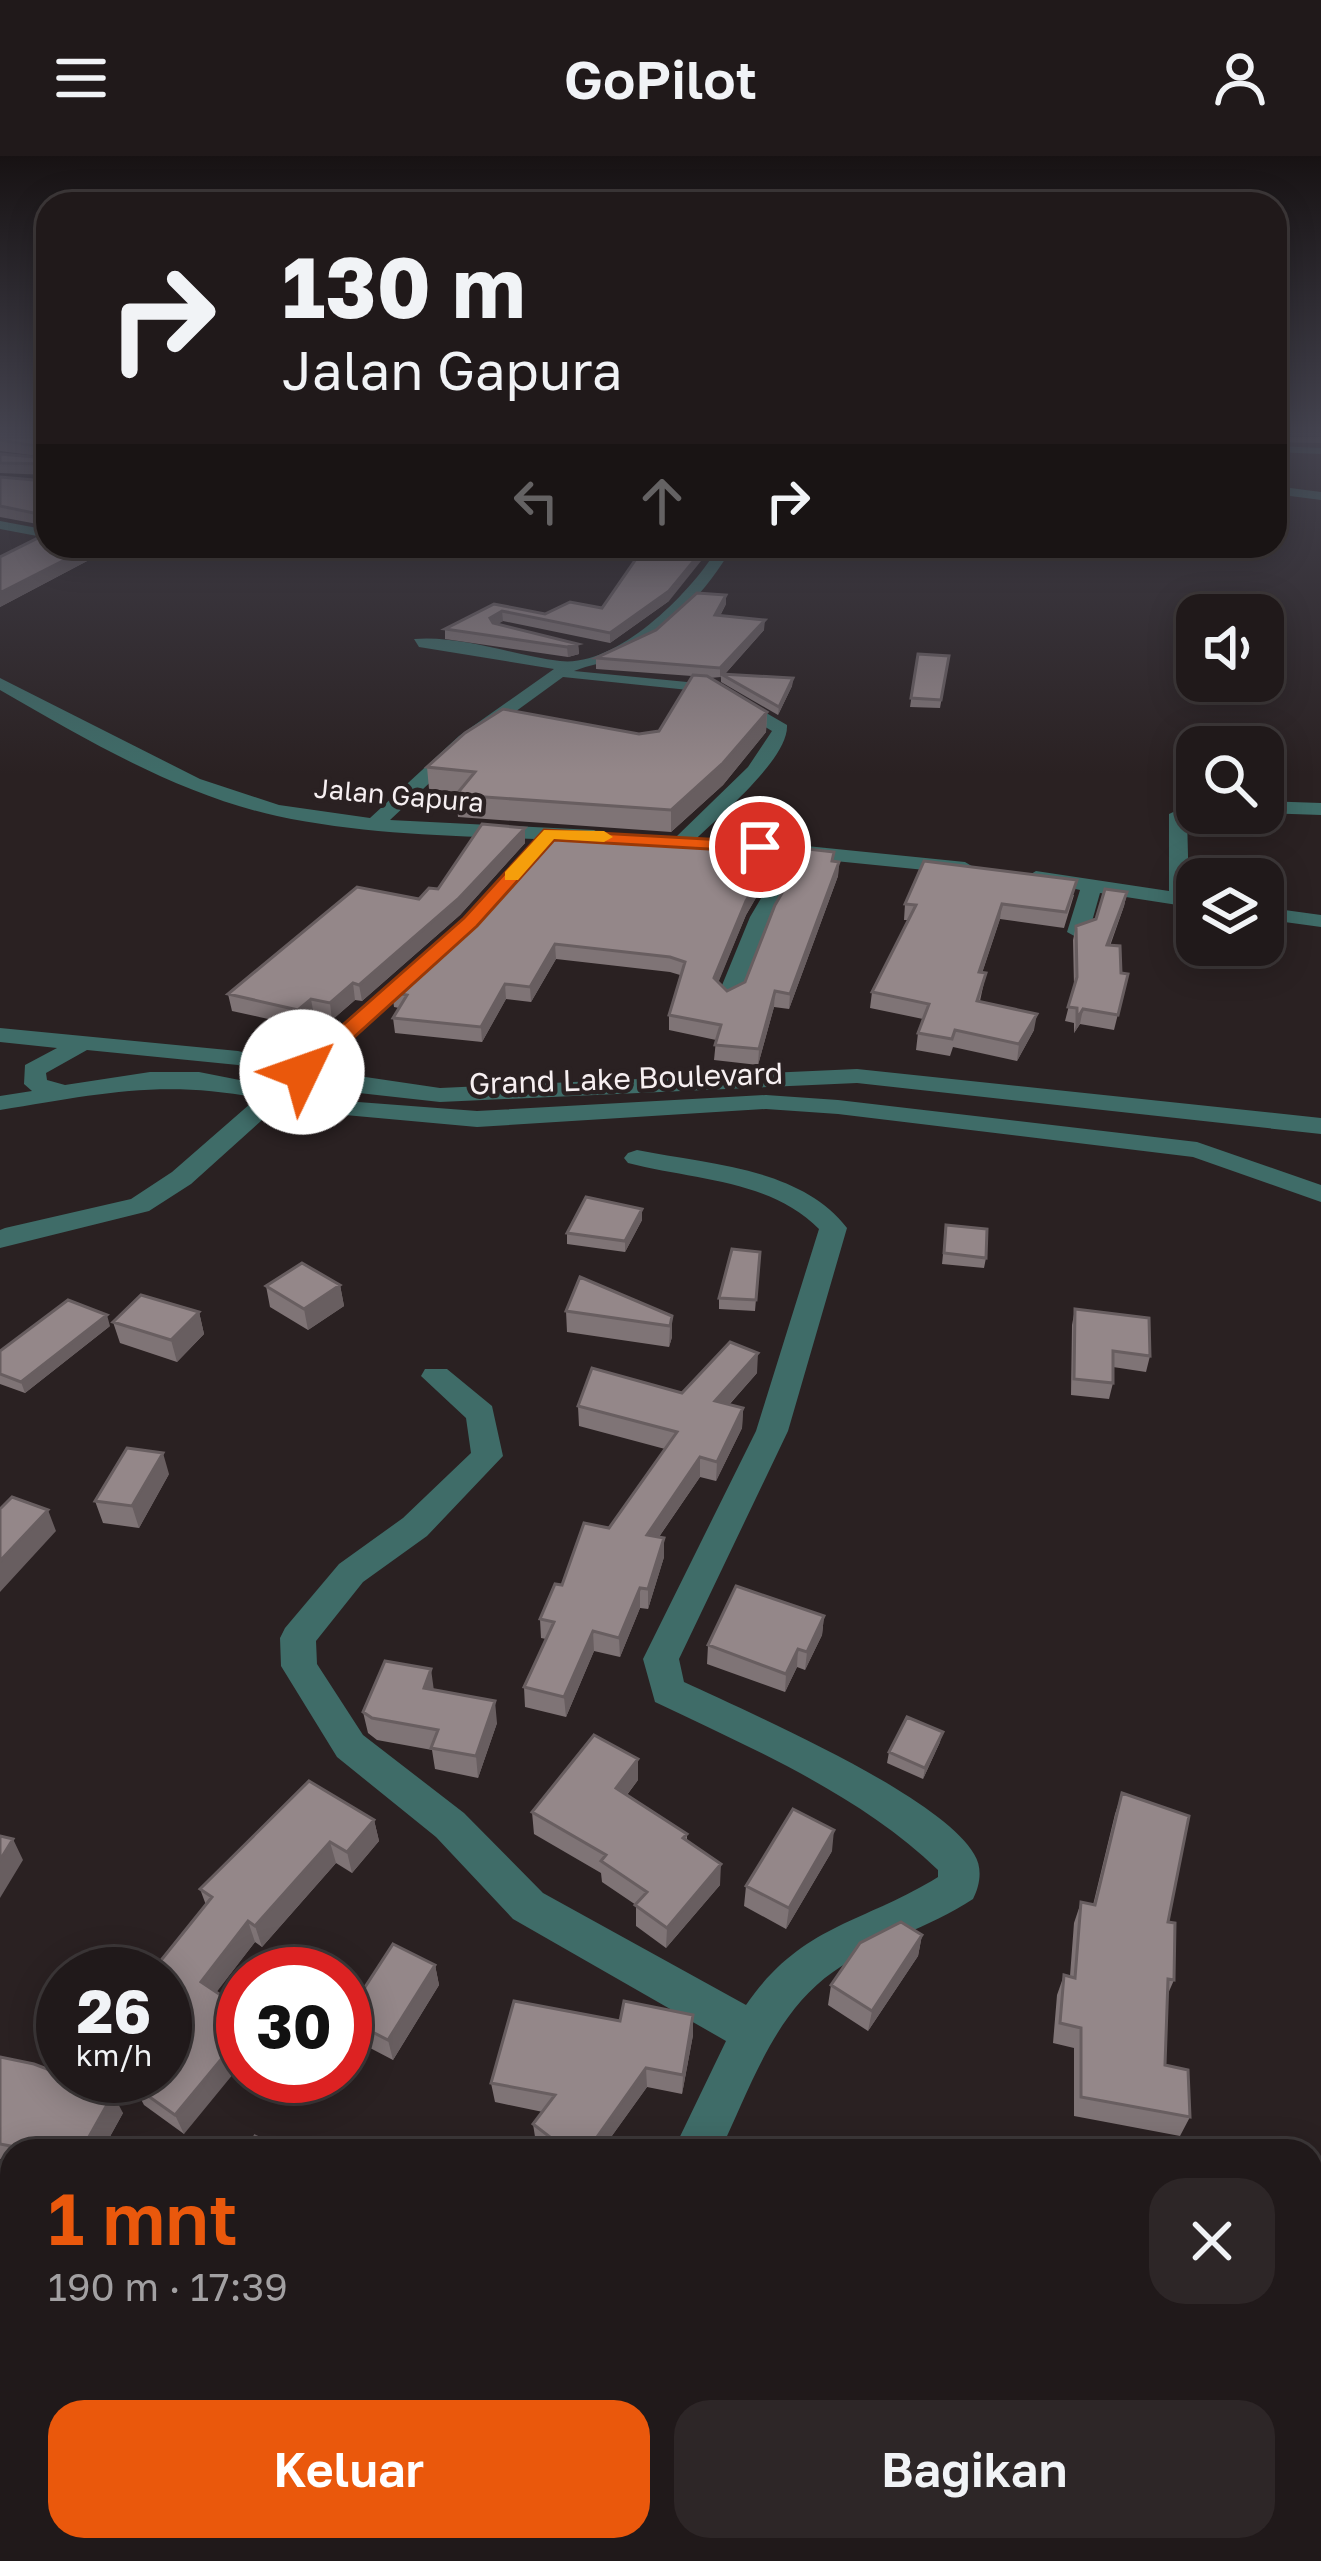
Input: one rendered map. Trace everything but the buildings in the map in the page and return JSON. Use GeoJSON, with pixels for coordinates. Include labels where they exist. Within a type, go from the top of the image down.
{"type":"FeatureCollection","features":[{"type":"Feature","properties":{"kind":"street"},"geometry":{"type":"LineString","coordinates":[[377,821],[465,738],[563,671],[613,653],[688,597],[717,558]]}},
{"type":"Feature","properties":{"kind":"street"},"geometry":{"type":"LineString","coordinates":[[419,642],[563,671],[712,688],[781,729],[746,778],[682,841]]}},
{"type":"Feature","properties":{"kind":"street"},"geometry":{"type":"LineString","coordinates":[[568,644],[613,653]]}},
{"type":"Feature","properties":{"kind":"street","name":"Jalan Gapura"},"geometry":{"type":"LineString","coordinates":[[0,683],[155,767],[272,808],[377,821],[616,837]]}},
{"type":"Feature","properties":{"kind":"street"},"geometry":{"type":"LineString","coordinates":[[1284,807],[1321,808]]}},
{"type":"Feature","properties":{"kind":"street"},"geometry":{"type":"LineString","coordinates":[[302,1072],[470,922],[550,834]]}},
{"type":"Feature","properties":{"kind":"street"},"geometry":{"type":"LineString","coordinates":[[661,839],[989,870]]}},
{"type":"Feature","properties":{"kind":"street"},"geometry":{"type":"LineString","coordinates":[[729,995],[760,917],[799,850]]}},
{"type":"Feature","properties":{"kind":"street"},"geometry":{"type":"LineString","coordinates":[[1012,873],[1176,899]]}},
{"type":"Feature","properties":{"kind":"street"},"geometry":{"type":"LineString","coordinates":[[1078,932],[1091,888]]}},
{"type":"Feature","properties":{"kind":"street"},"geometry":{"type":"LineString","coordinates":[[1284,916],[1321,921]]}},
{"type":"Feature","properties":{"kind":"street","name":"Grand Lake Boulevard"},"geometry":{"type":"LineString","coordinates":[[0,1035],[238,1058],[391,1092],[440,1095],[857,1076],[1321,1126]]}},
{"type":"Feature","properties":{"kind":"street"},"geometry":{"type":"LineString","coordinates":[[68,1094],[35,1084],[33,1070],[60,1051],[85,1043]]}},
{"type":"Feature","properties":{"kind":"street","name":"Grand Lake Boulevard"},"geometry":{"type":"LineString","coordinates":[[0,1103],[151,1079],[199,1079],[345,1108],[477,1119],[766,1102],[1178,1147],[1268,1171],[1321,1194]]}},
{"type":"Feature","properties":{"kind":"street"},"geometry":{"type":"LineString","coordinates":[[199,1079],[222,1107],[250,1116]]}},
{"type":"Feature","properties":{"kind":"street"},"geometry":{"type":"LineString","coordinates":[[0,1240],[30,1227],[122,1213],[155,1197],[278,1093]]}},
{"type":"Feature","properties":{"kind":"street"},"geometry":{"type":"LineString","coordinates":[[637,1158],[770,1189],[818,1209],[833,1228],[772,1431],[661,1659],[668,1690],[820,1768],[940,1842],[958,1863],[959,1886],[814,1960],[752,2032],[702,2139]]}},
{"type":"Feature","properties":{"kind":"street"},"geometry":{"type":"LineString","coordinates":[[436,1376],[481,1414],[487,1456],[415,1527],[351,1574],[298,1638],[299,1666],[350,1746],[450,1826],[528,1906],[752,2032]]}},
{"type":"Feature","properties":{"kind":"slow traffic"},"geometry":{"type":"LineString","coordinates":[[512,876],[550,834],[604,837]]}},
{"type":"Feature","properties":{"kind":"route"},"geometry":{"type":"LineString","coordinates":[[302,1072],[470,922],[550,834],[760,847]]}}]}
